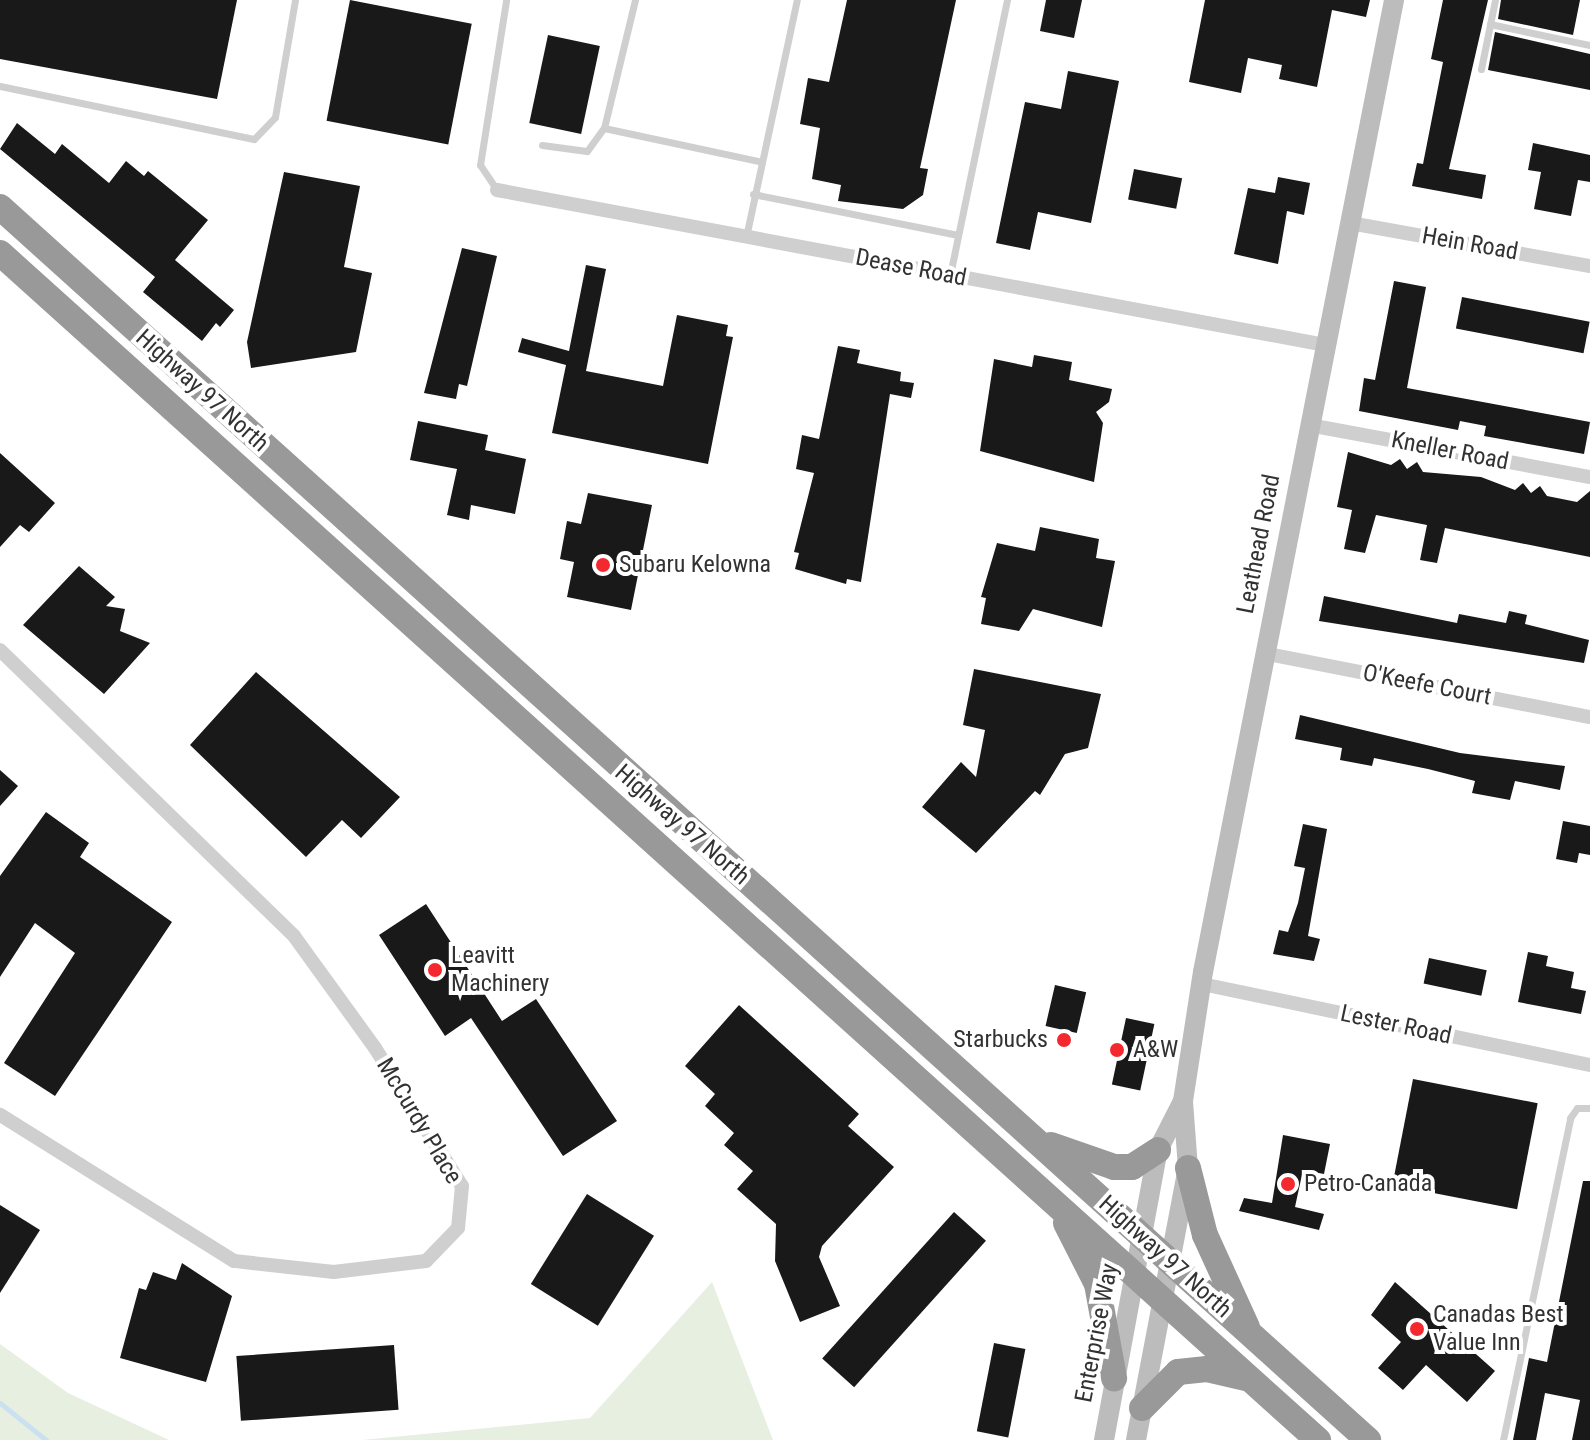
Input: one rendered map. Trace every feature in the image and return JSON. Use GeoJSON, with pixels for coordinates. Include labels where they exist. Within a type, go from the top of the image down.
{"type":"FeatureCollection","features":[{"type":"Feature","properties":{"kind":"highway","name":"Highway 97 North"},"geometry":{"type":"LineString","coordinates":[[0,207],[589,743],[1034,1137],[1368,1440]]}},
{"type":"Feature","properties":{"kind":"highway","name":"Highway 97 North"},"geometry":{"type":"LineString","coordinates":[[0,253],[1318,1440]]}},
{"type":"Feature","properties":{"kind":"highway"},"geometry":{"type":"LineString","coordinates":[[1034,1137],[1114,1167],[1132,1167],[1158,1150]]}},
{"type":"Feature","properties":{"kind":"highway"},"geometry":{"type":"LineString","coordinates":[[1188,1168],[1205,1235],[1250,1334]]}},
{"type":"Feature","properties":{"kind":"highway"},"geometry":{"type":"LineString","coordinates":[[1057,1206],[1097,1284],[1114,1378]]}},
{"type":"Feature","properties":{"kind":"highway"},"geometry":{"type":"LineString","coordinates":[[1142,1408],[1178,1372],[1207,1369],[1250,1379]]}},
{"type":"Feature","properties":{"kind":"street","name":"Leathead Road"},"geometry":{"type":"LineString","coordinates":[[1162,1301],[1188,1168],[1183,1101],[1202,984],[1263,653],[1394,0]]}},
{"type":"Feature","properties":{"kind":"street","name":"Dease Road"},"geometry":{"type":"LineString","coordinates":[[497,190],[1325,345]]}},
{"type":"Feature","properties":{"kind":"street","name":"Hein Road"},"geometry":{"type":"LineString","coordinates":[[1350,223],[1590,266]]}},
{"type":"Feature","properties":{"kind":"street","name":"Kneller Road"},"geometry":{"type":"LineString","coordinates":[[1309,425],[1590,477]]}},
{"type":"Feature","properties":{"kind":"street","name":"McCurdy Place"},"geometry":{"type":"LineString","coordinates":[[0,650],[294,936],[375,1048],[462,1186],[458,1228],[426,1261],[334,1272],[234,1261],[0,1115]]}},
{"type":"Feature","properties":{"kind":"street","name":"O'Keefe Court"},"geometry":{"type":"LineString","coordinates":[[1263,653],[1590,717]]}},
{"type":"Feature","properties":{"kind":"street","name":"Lester Road"},"geometry":{"type":"LineString","coordinates":[[1202,984],[1590,1065]]}},
{"type":"Feature","properties":{"kind":"street","name":"Leathead Road"},"geometry":{"type":"LineString","coordinates":[[1142,1237],[1158,1150],[1183,1101]]}},
{"type":"Feature","properties":{"kind":"street","name":"Enterprise Way"},"geometry":{"type":"LineString","coordinates":[[1104,1440],[1142,1237]]}},
{"type":"Feature","properties":{"kind":"street"},"geometry":{"type":"LineString","coordinates":[[1136,1440],[1162,1301]]}},
{"type":"Feature","properties":{"kind":"lane"},"geometry":{"type":"LineString","coordinates":[[0,86],[254,139],[275,117],[295,0]]}},
{"type":"Feature","properties":{"kind":"lane"},"geometry":{"type":"LineString","coordinates":[[497,190],[480,165],[506,0]]}},
{"type":"Feature","properties":{"kind":"lane"},"geometry":{"type":"LineString","coordinates":[[542,145],[587,151],[604,128],[635,0]]}},
{"type":"Feature","properties":{"kind":"lane"},"geometry":{"type":"LineString","coordinates":[[746,237],[758,161],[797,0]]}},
{"type":"Feature","properties":{"kind":"lane"},"geometry":{"type":"LineString","coordinates":[[950,275],[1007,0]]}},
{"type":"Feature","properties":{"kind":"lane"},"geometry":{"type":"LineString","coordinates":[[1481,69],[1495,0]]}},
{"type":"Feature","properties":{"kind":"lane"},"geometry":{"type":"LineString","coordinates":[[1490,24],[1590,45]]}},
{"type":"Feature","properties":{"kind":"lane"},"geometry":{"type":"LineString","coordinates":[[604,128],[758,161]]}},
{"type":"Feature","properties":{"kind":"lane"},"geometry":{"type":"LineString","coordinates":[[753,194],[958,235]]}},
{"type":"Feature","properties":{"kind":"lane"},"geometry":{"type":"LineString","coordinates":[[1503,1440],[1570,1118],[1577,1108],[1590,1108]]}},
{"type":"Feature","properties":{"kind":"green space"},"geometry":{"type":"Polygon","coordinates":[[[712,1282],[773,1440],[362,1440],[590,1418],[712,1282]]]}},
{"type":"Feature","properties":{"kind":"green space"},"geometry":{"type":"Polygon","coordinates":[[[0,1344],[68,1393],[169,1440],[0,1440],[0,1344]]]}},
{"type":"Feature","properties":{"kind":"building"},"geometry":{"type":"Polygon","coordinates":[[[0,0],[237,0],[217,99],[0,59],[0,0]]]}},
{"type":"Feature","properties":{"kind":"building"},"geometry":{"type":"Polygon","coordinates":[[[350,0],[472,24],[448,144],[327,121],[350,0]]]}},
{"type":"Feature","properties":{"kind":"building"},"geometry":{"type":"Polygon","coordinates":[[[847,0],[956,0],[920,168],[928,169],[923,195],[903,209],[838,201],[841,185],[812,179],[820,128],[800,124],[808,78],[829,82],[847,0]]]}},
{"type":"Feature","properties":{"kind":"building"},"geometry":{"type":"Polygon","coordinates":[[[1046,0],[1082,0],[1074,38],[1040,31],[1046,0]]]}},
{"type":"Feature","properties":{"kind":"building"},"geometry":{"type":"Polygon","coordinates":[[[1205,0],[1370,0],[1366,17],[1332,10],[1317,87],[1279,79],[1282,65],[1248,58],[1241,93],[1189,82],[1205,0]]]}},
{"type":"Feature","properties":{"kind":"building"},"geometry":{"type":"Polygon","coordinates":[[[1443,0],[1488,0],[1449,169],[1486,175],[1482,199],[1412,186],[1417,163],[1423,164],[1443,62],[1431,59],[1443,0]]]}},
{"type":"Feature","properties":{"kind":"building"},"geometry":{"type":"Polygon","coordinates":[[[1501,0],[1580,0],[1573,35],[1498,19],[1501,0]]]}},
{"type":"Feature","properties":{"kind":"building"},"geometry":{"type":"Polygon","coordinates":[[[1495,32],[1590,54],[1590,90],[1488,70],[1495,32]]]}},
{"type":"Feature","properties":{"kind":"building"},"geometry":{"type":"Polygon","coordinates":[[[548,35],[600,46],[581,134],[529,123],[548,35]]]}},
{"type":"Feature","properties":{"kind":"building"},"geometry":{"type":"Polygon","coordinates":[[[1068,71],[1119,81],[1091,223],[1038,212],[1030,250],[996,243],[1025,102],[1061,109],[1068,71]]]}},
{"type":"Feature","properties":{"kind":"building"},"geometry":{"type":"Polygon","coordinates":[[[17,123],[55,154],[62,144],[109,183],[126,161],[144,176],[148,171],[208,220],[175,260],[234,310],[220,327],[216,323],[202,341],[143,292],[155,277],[0,149],[17,123]]]}},
{"type":"Feature","properties":{"kind":"building"},"geometry":{"type":"Polygon","coordinates":[[[1533,143],[1590,155],[1590,182],[1578,180],[1571,216],[1534,209],[1541,172],[1528,170],[1533,143]]]}},
{"type":"Feature","properties":{"kind":"building"},"geometry":{"type":"Polygon","coordinates":[[[1134,169],[1182,178],[1176,209],[1128,199],[1134,169]]]}},
{"type":"Feature","properties":{"kind":"building"},"geometry":{"type":"Polygon","coordinates":[[[284,172],[360,186],[344,267],[372,273],[356,352],[251,368],[247,342],[284,172]]]}},
{"type":"Feature","properties":{"kind":"building"},"geometry":{"type":"Polygon","coordinates":[[[1278,177],[1310,183],[1304,215],[1287,211],[1278,264],[1234,254],[1248,188],[1275,193],[1278,177]]]}},
{"type":"Feature","properties":{"kind":"building"},"geometry":{"type":"Polygon","coordinates":[[[462,248],[497,256],[467,386],[459,384],[456,399],[424,393],[462,248]]]}},
{"type":"Feature","properties":{"kind":"building"},"geometry":{"type":"Polygon","coordinates":[[[586,265],[606,269],[586,371],[663,386],[677,315],[728,325],[726,336],[733,337],[708,464],[552,433],[566,365],[518,352],[522,338],[569,351],[586,265]]]}},
{"type":"Feature","properties":{"kind":"building"},"geometry":{"type":"Polygon","coordinates":[[[1394,281],[1426,287],[1407,388],[1590,422],[1584,454],[1484,436],[1486,426],[1460,421],[1458,430],[1359,411],[1364,378],[1375,380],[1394,281]]]}},
{"type":"Feature","properties":{"kind":"building"},"geometry":{"type":"Polygon","coordinates":[[[1462,297],[1590,322],[1584,353],[1456,328],[1462,297]]]}},
{"type":"Feature","properties":{"kind":"building"},"geometry":{"type":"Polygon","coordinates":[[[838,346],[860,350],[857,363],[901,372],[900,381],[914,383],[911,398],[890,394],[861,582],[847,579],[846,584],[795,569],[799,553],[794,552],[814,473],[796,469],[802,435],[819,439],[838,346]]]}},
{"type":"Feature","properties":{"kind":"building"},"geometry":{"type":"Polygon","coordinates":[[[1034,355],[1072,362],[1069,380],[1112,389],[1109,402],[1096,412],[1103,423],[1094,482],[980,451],[994,359],[1032,367],[1034,355]]]}},
{"type":"Feature","properties":{"kind":"building"},"geometry":{"type":"Polygon","coordinates":[[[418,421],[488,435],[485,450],[526,459],[515,514],[471,505],[469,520],[447,515],[457,469],[410,460],[418,421]]]}},
{"type":"Feature","properties":{"kind":"building"},"geometry":{"type":"Polygon","coordinates":[[[1348,452],[1391,465],[1400,459],[1407,469],[1417,462],[1423,472],[1481,477],[1515,490],[1523,483],[1531,493],[1540,486],[1547,496],[1577,502],[1590,491],[1590,557],[1445,528],[1437,563],[1420,560],[1427,525],[1376,515],[1365,553],[1344,549],[1352,510],[1337,507],[1348,452]]]}},
{"type":"Feature","properties":{"kind":"building"},"geometry":{"type":"Polygon","coordinates":[[[0,453],[55,503],[29,532],[20,525],[0,547],[0,453]]]}},
{"type":"Feature","properties":{"kind":"building"},"geometry":{"type":"Polygon","coordinates":[[[588,493],[652,505],[631,610],[567,597],[574,562],[560,559],[567,521],[581,524],[588,493]]]}},
{"type":"Feature","properties":{"kind":"building"},"geometry":{"type":"Polygon","coordinates":[[[1040,527],[1099,539],[1096,558],[1115,561],[1102,627],[1033,609],[1019,631],[981,624],[986,598],[981,597],[997,543],[1035,551],[1040,527]]]}},
{"type":"Feature","properties":{"kind":"building"},"geometry":{"type":"Polygon","coordinates":[[[79,566],[115,597],[106,606],[125,609],[120,631],[150,643],[104,694],[23,625],[79,566]]]}},
{"type":"Feature","properties":{"kind":"building"},"geometry":{"type":"Polygon","coordinates":[[[1324,596],[1457,623],[1459,614],[1506,623],[1509,611],[1527,615],[1525,624],[1589,640],[1584,663],[1319,621],[1324,596]]]}},
{"type":"Feature","properties":{"kind":"building"},"geometry":{"type":"Polygon","coordinates":[[[974,669],[1101,694],[1088,748],[1065,754],[1040,795],[1035,791],[976,853],[922,807],[961,762],[976,777],[985,730],[963,725],[974,669]]]}},
{"type":"Feature","properties":{"kind":"building"},"geometry":{"type":"Polygon","coordinates":[[[256,672],[400,797],[361,838],[342,820],[306,857],[190,745],[256,672]]]}},
{"type":"Feature","properties":{"kind":"building"},"geometry":{"type":"Polygon","coordinates":[[[1300,715],[1460,753],[1565,766],[1560,790],[1515,781],[1510,800],[1472,793],[1475,781],[1428,769],[1374,758],[1372,766],[1340,760],[1342,748],[1295,739],[1300,715]]]}},
{"type":"Feature","properties":{"kind":"building"},"geometry":{"type":"Polygon","coordinates":[[[0,770],[18,786],[0,806],[0,770]]]}},
{"type":"Feature","properties":{"kind":"building"},"geometry":{"type":"Polygon","coordinates":[[[46,812],[89,843],[80,857],[172,922],[55,1096],[4,1063],[75,953],[35,923],[0,977],[0,876],[46,812]]]}},
{"type":"Feature","properties":{"kind":"building"},"geometry":{"type":"Polygon","coordinates":[[[1563,821],[1590,826],[1590,855],[1579,853],[1577,863],[1556,859],[1563,821]]]}},
{"type":"Feature","properties":{"kind":"building"},"geometry":{"type":"Polygon","coordinates":[[[1303,824],[1327,829],[1308,936],[1320,939],[1314,961],[1273,954],[1279,930],[1288,932],[1298,903],[1305,868],[1294,866],[1303,824]]]}},
{"type":"Feature","properties":{"kind":"building"},"geometry":{"type":"Polygon","coordinates":[[[426,904],[502,1021],[536,999],[617,1121],[563,1156],[471,1018],[445,1036],[379,935],[426,904]]]}},
{"type":"Feature","properties":{"kind":"building"},"geometry":{"type":"Polygon","coordinates":[[[1528,952],[1548,956],[1546,966],[1574,972],[1571,988],[1586,991],[1581,1014],[1518,1002],[1528,952]]]}},
{"type":"Feature","properties":{"kind":"building"},"geometry":{"type":"Polygon","coordinates":[[[1429,958],[1487,970],[1481,996],[1424,983],[1429,958]]]}},
{"type":"Feature","properties":{"kind":"building"},"geometry":{"type":"Polygon","coordinates":[[[1055,985],[1086,992],[1077,1033],[1046,1026],[1055,985]]]}},
{"type":"Feature","properties":{"kind":"building"},"geometry":{"type":"Polygon","coordinates":[[[739,1005],[859,1114],[848,1126],[894,1167],[822,1246],[819,1257],[840,1306],[800,1322],[775,1261],[776,1224],[737,1189],[753,1171],[724,1145],[734,1133],[705,1106],[715,1094],[685,1066],[739,1005]]]}},
{"type":"Feature","properties":{"kind":"building"},"geometry":{"type":"Polygon","coordinates":[[[1126,1018],[1154,1024],[1140,1091],[1112,1085],[1126,1018]]]}},
{"type":"Feature","properties":{"kind":"building"},"geometry":{"type":"Polygon","coordinates":[[[1413,1079],[1538,1103],[1517,1209],[1392,1185],[1413,1079]]]}},
{"type":"Feature","properties":{"kind":"building"},"geometry":{"type":"Polygon","coordinates":[[[1283,1135],[1330,1144],[1324,1174],[1303,1170],[1295,1207],[1324,1214],[1319,1230],[1239,1211],[1244,1198],[1272,1203],[1283,1135]]]}},
{"type":"Feature","properties":{"kind":"building"},"geometry":{"type":"Polygon","coordinates":[[[1583,1181],[1590,1181],[1590,1440],[1572,1440],[1580,1400],[1545,1393],[1536,1440],[1513,1440],[1529,1358],[1547,1362],[1583,1181]]]}},
{"type":"Feature","properties":{"kind":"building"},"geometry":{"type":"Polygon","coordinates":[[[587,1194],[654,1236],[598,1326],[531,1284],[587,1194]]]}},
{"type":"Feature","properties":{"kind":"building"},"geometry":{"type":"Polygon","coordinates":[[[0,1205],[40,1230],[0,1293],[0,1205]]]}},
{"type":"Feature","properties":{"kind":"building"},"geometry":{"type":"Polygon","coordinates":[[[954,1212],[986,1241],[854,1387],[822,1358],[954,1212]]]}},
{"type":"Feature","properties":{"kind":"building"},"geometry":{"type":"Polygon","coordinates":[[[182,1263],[232,1296],[206,1382],[120,1358],[139,1288],[146,1290],[153,1272],[176,1280],[182,1263]]]}},
{"type":"Feature","properties":{"kind":"building","name":"Canadas Best Value Inn"},"geometry":{"type":"Polygon","coordinates":[[[1395,1282],[1495,1371],[1467,1402],[1426,1365],[1403,1390],[1378,1368],[1401,1342],[1371,1315],[1395,1282]]]}},
{"type":"Feature","properties":{"kind":"building"},"geometry":{"type":"Polygon","coordinates":[[[994,1343],[1025,1349],[1008,1437],[977,1431],[994,1343]]]}},
{"type":"Feature","properties":{"kind":"building"},"geometry":{"type":"Polygon","coordinates":[[[394,1345],[399,1410],[241,1421],[236,1356],[394,1345]]]}},
{"type":"Feature","properties":{"kind":"waterway"},"geometry":{"type":"LineString","coordinates":[[0,1403],[46,1440]]}},
{"type":"Feature","properties":{"kind":"place","name":"Subaru Kelowna"},"geometry":{"type":"Point","coordinates":[603,565]}},
{"type":"Feature","properties":{"kind":"place","name":"Leavitt Machinery"},"geometry":{"type":"Point","coordinates":[435,970]}},
{"type":"Feature","properties":{"kind":"place","name":"Starbucks"},"geometry":{"type":"Point","coordinates":[1064,1040]}},
{"type":"Feature","properties":{"kind":"place","name":"A&W"},"geometry":{"type":"Point","coordinates":[1117,1050]}},
{"type":"Feature","properties":{"kind":"place","name":"Petro-Canada"},"geometry":{"type":"Point","coordinates":[1288,1184]}},
{"type":"Feature","properties":{"kind":"place","name":"Canadas Best Value Inn"},"geometry":{"type":"Point","coordinates":[1417,1329]}}]}
